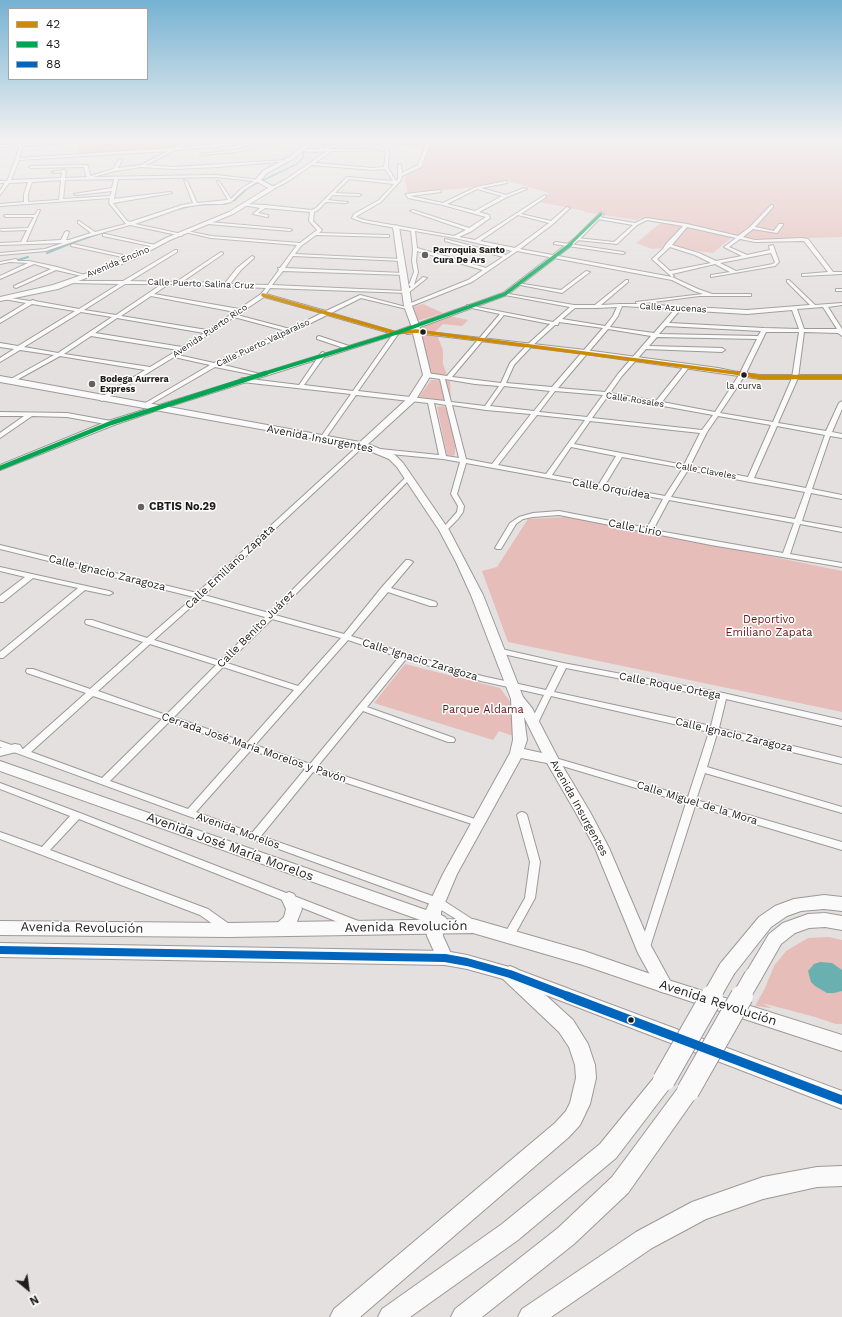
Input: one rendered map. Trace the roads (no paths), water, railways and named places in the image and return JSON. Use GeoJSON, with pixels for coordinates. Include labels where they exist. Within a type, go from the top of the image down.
{"type":"FeatureCollection","features":[{"type":"Feature","properties":{"kind":"highway"},"geometry":{"type":"LineString","coordinates":[[390,1317],[510,1232],[608,1151],[664,1080],[726,969],[765,922],[781,911],[800,904],[824,902],[842,904]]}},
{"type":"Feature","properties":{"kind":"highway"},"geometry":{"type":"LineString","coordinates":[[463,1317],[566,1236],[620,1185],[688,1091],[775,939],[789,928],[808,921],[825,920],[842,923]]}},
{"type":"Feature","properties":{"kind":"highway"},"geometry":{"type":"LineString","coordinates":[[342,1317],[562,1130],[573,1118],[580,1104],[586,1078],[585,1065],[578,1044],[566,1026],[510,974]]}},
{"type":"Feature","properties":{"kind":"highway"},"geometry":{"type":"LineString","coordinates":[[530,1317],[644,1240],[700,1210],[763,1188],[817,1177],[842,1176]]}},
{"type":"Feature","properties":{"kind":"main road","name":"Avenida Encino"},"geometry":{"type":"LineString","coordinates":[[3,298],[44,290],[86,276],[132,258],[155,246],[209,223],[249,202]]}},
{"type":"Feature","properties":{"kind":"main road"},"geometry":{"type":"LineString","coordinates":[[396,227],[409,308],[427,375]]}},
{"type":"Feature","properties":{"kind":"main road","name":"Calle Emiliano Zapata"},"geometry":{"type":"LineString","coordinates":[[362,445],[412,399],[427,375]]}},
{"type":"Feature","properties":{"kind":"main road","name":"Avenida Insurgentes"},"geometry":{"type":"LineString","coordinates":[[3,380],[362,445],[392,457],[409,477],[444,530],[477,595],[515,693],[526,708],[533,725],[602,848],[644,948],[665,986]]}},
{"type":"Feature","properties":{"kind":"main road","name":"Avenida Insurgentes"},"geometry":{"type":"LineString","coordinates":[[445,958],[439,947],[433,923],[437,902],[450,874],[517,753],[520,740],[515,693]]}},
{"type":"Feature","properties":{"kind":"main road"},"geometry":{"type":"LineString","coordinates":[[0,752],[20,750]]}},
{"type":"Feature","properties":{"kind":"main road"},"geometry":{"type":"LineString","coordinates":[[517,753],[552,760]]}},
{"type":"Feature","properties":{"kind":"main road","name":"Avenida José María Morelos"},"geometry":{"type":"LineString","coordinates":[[0,766],[433,923]]}},
{"type":"Feature","properties":{"kind":"main road"},"geometry":{"type":"LineString","coordinates":[[280,929],[291,920],[294,909],[289,898]]}},
{"type":"Feature","properties":{"kind":"main road","name":"Avenida Revolución"},"geometry":{"type":"LineString","coordinates":[[0,928],[228,930],[366,928],[433,923],[467,926],[509,935],[584,958],[665,986],[842,1043]]}},
{"type":"Feature","properties":{"kind":"main road","name":"Avenida Revolución"},"geometry":{"type":"LineString","coordinates":[[0,950],[445,958],[467,962],[510,974],[842,1100]]}},
{"type":"Feature","properties":{"kind":"street"},"geometry":{"type":"LineString","coordinates":[[0,205],[44,202]]}},
{"type":"Feature","properties":{"kind":"street"},"geometry":{"type":"LineString","coordinates":[[111,202],[119,214],[132,224],[211,237],[265,243],[301,244]]}},
{"type":"Feature","properties":{"kind":"street"},"geometry":{"type":"LineString","coordinates":[[0,254],[55,248],[94,233],[132,224],[171,210],[195,204],[224,202]]}},
{"type":"Feature","properties":{"kind":"street"},"geometry":{"type":"LineString","coordinates":[[278,208],[284,202]]}},
{"type":"Feature","properties":{"kind":"street"},"geometry":{"type":"LineString","coordinates":[[245,205],[312,211],[317,209],[324,202]]}},
{"type":"Feature","properties":{"kind":"street"},"geometry":{"type":"LineString","coordinates":[[377,202],[355,215],[354,218],[357,220],[477,241],[516,250],[673,279],[696,290],[710,294]]}},
{"type":"Feature","properties":{"kind":"street"},"geometry":{"type":"LineString","coordinates":[[436,202],[488,216],[488,218],[470,230],[455,237]]}},
{"type":"Feature","properties":{"kind":"street"},"geometry":{"type":"LineString","coordinates":[[476,212],[494,202]]}},
{"type":"Feature","properties":{"kind":"street"},"geometry":{"type":"LineString","coordinates":[[477,241],[535,202]]}},
{"type":"Feature","properties":{"kind":"street"},"geometry":{"type":"LineString","coordinates":[[265,206],[255,214],[267,216]]}},
{"type":"Feature","properties":{"kind":"street"},"geometry":{"type":"LineString","coordinates":[[747,257],[726,247],[752,228],[772,206]]}},
{"type":"Feature","properties":{"kind":"street"},"geometry":{"type":"LineString","coordinates":[[409,308],[470,281],[516,250],[568,208]]}},
{"type":"Feature","properties":{"kind":"street"},"geometry":{"type":"LineString","coordinates":[[312,211],[311,222],[320,230],[316,234]]}},
{"type":"Feature","properties":{"kind":"street"},"geometry":{"type":"LineString","coordinates":[[412,211],[470,230]]}},
{"type":"Feature","properties":{"kind":"street"},"geometry":{"type":"LineString","coordinates":[[6,216],[38,214],[23,243]]}},
{"type":"Feature","properties":{"kind":"street"},"geometry":{"type":"LineString","coordinates":[[518,214],[552,222]]}},
{"type":"Feature","properties":{"kind":"street"},"geometry":{"type":"LineString","coordinates":[[0,468],[111,423],[154,408],[323,354],[415,328],[469,306],[505,294],[577,239],[600,216],[636,224]]}},
{"type":"Feature","properties":{"kind":"street"},"geometry":{"type":"LineString","coordinates":[[577,239],[615,243],[642,220],[686,225],[755,241],[802,239],[806,240],[832,274]]}},
{"type":"Feature","properties":{"kind":"street"},"geometry":{"type":"LineString","coordinates":[[79,222],[94,233]]}},
{"type":"Feature","properties":{"kind":"street"},"geometry":{"type":"LineString","coordinates":[[209,223],[290,230]]}},
{"type":"Feature","properties":{"kind":"street"},"geometry":{"type":"LineString","coordinates":[[673,279],[669,273],[654,259],[665,250],[686,225]]}},
{"type":"Feature","properties":{"kind":"street"},"geometry":{"type":"LineString","coordinates":[[752,228],[775,232],[781,225]]}},
{"type":"Feature","properties":{"kind":"street"},"geometry":{"type":"LineString","coordinates":[[2,230],[30,229]]}},
{"type":"Feature","properties":{"kind":"street"},"geometry":{"type":"LineString","coordinates":[[414,287],[411,286],[416,272],[414,261],[415,230]]}},
{"type":"Feature","properties":{"kind":"street"},"geometry":{"type":"LineString","coordinates":[[415,230],[506,256]]}},
{"type":"Feature","properties":{"kind":"street"},"geometry":{"type":"LineString","coordinates":[[63,241],[67,232]]}},
{"type":"Feature","properties":{"kind":"street"},"geometry":{"type":"LineString","coordinates":[[316,234],[387,236]]}},
{"type":"Feature","properties":{"kind":"street","name":"Avenida Puerto Rico"},"geometry":{"type":"LineString","coordinates":[[102,399],[183,349],[263,295],[291,255],[301,244],[316,234]]}},
{"type":"Feature","properties":{"kind":"street"},"geometry":{"type":"LineString","coordinates":[[105,235],[155,246]]}},
{"type":"Feature","properties":{"kind":"street"},"geometry":{"type":"LineString","coordinates":[[0,244],[63,241],[132,258]]}},
{"type":"Feature","properties":{"kind":"street"},"geometry":{"type":"LineString","coordinates":[[713,276],[776,265],[770,241]]}},
{"type":"Feature","properties":{"kind":"street"},"geometry":{"type":"LineString","coordinates":[[556,243],[623,253]]}},
{"type":"Feature","properties":{"kind":"street"},"geometry":{"type":"LineString","coordinates":[[668,245],[698,254],[735,272]]}},
{"type":"Feature","properties":{"kind":"street"},"geometry":{"type":"LineString","coordinates":[[415,249],[486,270]]}},
{"type":"Feature","properties":{"kind":"street"},"geometry":{"type":"LineString","coordinates":[[0,360],[175,251]]}},
{"type":"Feature","properties":{"kind":"street"},"geometry":{"type":"LineString","coordinates":[[669,273],[772,251]]}},
{"type":"Feature","properties":{"kind":"street"},"geometry":{"type":"LineString","coordinates":[[12,262],[23,256],[25,252]]}},
{"type":"Feature","properties":{"kind":"street"},"geometry":{"type":"LineString","coordinates":[[176,283],[221,253]]}},
{"type":"Feature","properties":{"kind":"street"},"geometry":{"type":"LineString","coordinates":[[291,255],[401,260]]}},
{"type":"Feature","properties":{"kind":"street"},"geometry":{"type":"LineString","coordinates":[[226,285],[239,269],[252,257]]}},
{"type":"Feature","properties":{"kind":"street"},"geometry":{"type":"LineString","coordinates":[[0,263],[23,261],[86,276]]}},
{"type":"Feature","properties":{"kind":"street"},"geometry":{"type":"LineString","coordinates":[[0,278],[33,263]]}},
{"type":"Feature","properties":{"kind":"street"},"geometry":{"type":"LineString","coordinates":[[16,287],[57,268]]}},
{"type":"Feature","properties":{"kind":"street"},"geometry":{"type":"LineString","coordinates":[[280,269],[404,274]]}},
{"type":"Feature","properties":{"kind":"street"},"geometry":{"type":"LineString","coordinates":[[517,284],[562,292],[588,272]]}},
{"type":"Feature","properties":{"kind":"street"},"geometry":{"type":"LineString","coordinates":[[804,275],[842,273]]}},
{"type":"Feature","properties":{"kind":"street"},"geometry":{"type":"LineString","coordinates":[[406,292],[425,278]]}},
{"type":"Feature","properties":{"kind":"street"},"geometry":{"type":"LineString","coordinates":[[596,307],[626,281]]}},
{"type":"Feature","properties":{"kind":"street"},"geometry":{"type":"LineString","coordinates":[[788,281],[813,306]]}},
{"type":"Feature","properties":{"kind":"street","name":"Calle Puerto Salina Cruz"},"geometry":{"type":"LineString","coordinates":[[69,282],[169,282],[406,292]]}},
{"type":"Feature","properties":{"kind":"street"},"geometry":{"type":"LineString","coordinates":[[3,380],[58,355],[151,296],[169,282]]}},
{"type":"Feature","properties":{"kind":"street","name":"Calle Azucenas"},"geometry":{"type":"LineString","coordinates":[[505,294],[574,306],[596,307],[621,305],[748,312],[842,304]]}},
{"type":"Feature","properties":{"kind":"street"},"geometry":{"type":"LineString","coordinates":[[492,467],[534,413],[616,316],[621,305],[710,294],[749,295]]}},
{"type":"Feature","properties":{"kind":"street"},"geometry":{"type":"LineString","coordinates":[[263,295],[327,312],[396,333]]}},
{"type":"Feature","properties":{"kind":"street"},"geometry":{"type":"LineString","coordinates":[[151,296],[240,311]]}},
{"type":"Feature","properties":{"kind":"street","name":"Calle Puerto Valparaíso"},"geometry":{"type":"LineString","coordinates":[[144,406],[214,365],[291,332],[360,296],[409,308]]}},
{"type":"Feature","properties":{"kind":"street"},"geometry":{"type":"LineString","coordinates":[[3,298],[34,301],[209,332]]}},
{"type":"Feature","properties":{"kind":"street"},"geometry":{"type":"LineString","coordinates":[[0,321],[34,301]]}},
{"type":"Feature","properties":{"kind":"street"},"geometry":{"type":"LineString","coordinates":[[824,305],[842,332]]}},
{"type":"Feature","properties":{"kind":"street"},"geometry":{"type":"LineString","coordinates":[[469,306],[557,322],[607,327],[654,335],[760,338]]}},
{"type":"Feature","properties":{"kind":"street"},"geometry":{"type":"LineString","coordinates":[[486,408],[503,384],[512,364],[574,306]]}},
{"type":"Feature","properties":{"kind":"street"},"geometry":{"type":"LineString","coordinates":[[547,477],[606,394],[633,359],[678,309]]}},
{"type":"Feature","properties":{"kind":"street"},"geometry":{"type":"LineString","coordinates":[[750,480],[795,378],[802,331],[794,309]]}},
{"type":"Feature","properties":{"kind":"street"},"geometry":{"type":"LineString","coordinates":[[449,377],[502,313]]}},
{"type":"Feature","properties":{"kind":"street"},"geometry":{"type":"LineString","coordinates":[[233,315],[291,332]]}},
{"type":"Feature","properties":{"kind":"street"},"geometry":{"type":"LineString","coordinates":[[666,324],[764,330],[842,332]]}},
{"type":"Feature","properties":{"kind":"street"},"geometry":{"type":"LineString","coordinates":[[415,328],[479,340],[585,352],[686,366],[742,376],[795,378],[842,377]]}},
{"type":"Feature","properties":{"kind":"street"},"geometry":{"type":"LineString","coordinates":[[649,531],[666,499],[686,468],[704,432],[742,376],[764,330]]}},
{"type":"Feature","properties":{"kind":"street"},"geometry":{"type":"LineString","coordinates":[[323,438],[396,333]]}},
{"type":"Feature","properties":{"kind":"street"},"geometry":{"type":"LineString","coordinates":[[90,334],[183,349]]}},
{"type":"Feature","properties":{"kind":"street"},"geometry":{"type":"LineString","coordinates":[[319,338],[347,347]]}},
{"type":"Feature","properties":{"kind":"street"},"geometry":{"type":"LineString","coordinates":[[0,345],[150,369]]}},
{"type":"Feature","properties":{"kind":"street"},"geometry":{"type":"LineString","coordinates":[[644,347],[722,350]]}},
{"type":"Feature","properties":{"kind":"street"},"geometry":{"type":"LineString","coordinates":[[301,386],[323,354]]}},
{"type":"Feature","properties":{"kind":"street"},"geometry":{"type":"LineString","coordinates":[[173,355],[258,375]]}},
{"type":"Feature","properties":{"kind":"street"},"geometry":{"type":"LineString","coordinates":[[658,403],[686,366]]}},
{"type":"Feature","properties":{"kind":"street","name":"Calle Rosales"},"geometry":{"type":"LineString","coordinates":[[427,375],[475,382],[606,394],[842,436]]}},
{"type":"Feature","properties":{"kind":"street"},"geometry":{"type":"LineString","coordinates":[[442,377],[462,461],[454,494],[461,506],[460,512],[444,530]]}},
{"type":"Feature","properties":{"kind":"street"},"geometry":{"type":"LineString","coordinates":[[242,380],[704,432]]}},
{"type":"Feature","properties":{"kind":"street"},"geometry":{"type":"LineString","coordinates":[[431,402],[443,457]]}},
{"type":"Feature","properties":{"kind":"street"},"geometry":{"type":"LineString","coordinates":[[786,556],[810,491],[828,434],[842,403]]}},
{"type":"Feature","properties":{"kind":"street"},"geometry":{"type":"LineString","coordinates":[[0,414],[81,417],[111,423]]}},
{"type":"Feature","properties":{"kind":"street"},"geometry":{"type":"LineString","coordinates":[[0,436],[31,414]]}},
{"type":"Feature","properties":{"kind":"street","name":"Calle Emiliano Zapata"},"geometry":{"type":"LineString","coordinates":[[20,750],[92,692],[362,445]]}},
{"type":"Feature","properties":{"kind":"street","name":"Calle Claveles"},"geometry":{"type":"LineString","coordinates":[[570,445],[842,497]]}},
{"type":"Feature","properties":{"kind":"street","name":"Calle Orquídea"},"geometry":{"type":"LineString","coordinates":[[380,451],[443,457],[600,487],[842,530]]}},
{"type":"Feature","properties":{"kind":"street"},"geometry":{"type":"LineString","coordinates":[[600,487],[620,455]]}},
{"type":"Feature","properties":{"kind":"street","name":"Calle Benito Juárez"},"geometry":{"type":"LineString","coordinates":[[104,782],[409,477]]}},
{"type":"Feature","properties":{"kind":"street","name":"Calle Lirio"},"geometry":{"type":"LineString","coordinates":[[499,548],[513,523],[521,518],[533,515],[559,513],[711,543],[842,566]]}},
{"type":"Feature","properties":{"kind":"street","name":"Calle Ignacio Zaragoza"},"geometry":{"type":"LineString","coordinates":[[0,547],[198,596],[346,637],[515,693],[549,693],[714,730],[842,761]]}},
{"type":"Feature","properties":{"kind":"street"},"geometry":{"type":"LineString","coordinates":[[190,813],[346,637],[409,562]]}},
{"type":"Feature","properties":{"kind":"street"},"geometry":{"type":"LineString","coordinates":[[0,569],[109,593]]}},
{"type":"Feature","properties":{"kind":"street"},"geometry":{"type":"LineString","coordinates":[[0,600],[31,576]]}},
{"type":"Feature","properties":{"kind":"street"},"geometry":{"type":"LineString","coordinates":[[0,656],[83,588]]}},
{"type":"Feature","properties":{"kind":"street"},"geometry":{"type":"LineString","coordinates":[[385,589],[433,604]]}},
{"type":"Feature","properties":{"kind":"street"},"geometry":{"type":"LineString","coordinates":[[89,622],[300,689]]}},
{"type":"Feature","properties":{"kind":"street","name":"Calle Roque Ortega"},"geometry":{"type":"LineString","coordinates":[[498,650],[563,665],[723,696],[842,723]]}},
{"type":"Feature","properties":{"kind":"street"},"geometry":{"type":"LineString","coordinates":[[254,837],[404,656]]}},
{"type":"Feature","properties":{"kind":"street"},"geometry":{"type":"LineString","coordinates":[[533,725],[563,665]]}},
{"type":"Feature","properties":{"kind":"street","name":"Cerrada José María Morelos y Pavón"},"geometry":{"type":"LineString","coordinates":[[30,671],[250,747],[478,823]]}},
{"type":"Feature","properties":{"kind":"street"},"geometry":{"type":"LineString","coordinates":[[644,948],[692,801],[723,696]]}},
{"type":"Feature","properties":{"kind":"street"},"geometry":{"type":"LineString","coordinates":[[362,708],[451,740]]}},
{"type":"Feature","properties":{"kind":"street","name":"Avenida Morelos"},"geometry":{"type":"LineString","coordinates":[[0,744],[437,902],[467,926]]}},
{"type":"Feature","properties":{"kind":"street","name":"Calle Miguel de la Mora"},"geometry":{"type":"LineString","coordinates":[[552,760],[842,846]]}},
{"type":"Feature","properties":{"kind":"street"},"geometry":{"type":"LineString","coordinates":[[702,769],[842,810]]}},
{"type":"Feature","properties":{"kind":"street","name":"Avenida José María Morelos"},"geometry":{"type":"LineString","coordinates":[[0,786],[366,928]]}},
{"type":"Feature","properties":{"kind":"street"},"geometry":{"type":"LineString","coordinates":[[44,851],[77,815]]}},
{"type":"Feature","properties":{"kind":"street"},"geometry":{"type":"LineString","coordinates":[[509,935],[530,898],[535,862],[522,815]]}},
{"type":"Feature","properties":{"kind":"street"},"geometry":{"type":"LineString","coordinates":[[0,835],[204,912],[228,930]]}},
{"type":"Feature","properties":{"kind":"water"},"geometry":{"type":"Polygon","coordinates":[[[820,962],[832,963],[842,970],[842,991],[827,993],[811,982],[808,971],[814,964],[820,962]]]}},
{"type":"Feature","properties":{"kind":"waterway"},"geometry":{"type":"LineString","coordinates":[[174,210],[196,205],[225,204],[229,202]]}},
{"type":"Feature","properties":{"kind":"waterway"},"geometry":{"type":"LineString","coordinates":[[113,229],[133,224]]}},
{"type":"Feature","properties":{"kind":"waterway"},"geometry":{"type":"LineString","coordinates":[[67,245],[104,232]]}},
{"type":"Feature","properties":{"kind":"waterway"},"geometry":{"type":"LineString","coordinates":[[47,253],[69,244]]}},
{"type":"Feature","properties":{"kind":"waterway"},"geometry":{"type":"LineString","coordinates":[[18,260],[28,257]]}},
{"type":"Feature","properties":{"kind":"place","name":"Parroquia Santo Cura De Ars"},"geometry":{"type":"Point","coordinates":[425,255]}},
{"type":"Feature","properties":{"kind":"place","name":"la curva"},"geometry":{"type":"Point","coordinates":[744,375]}},
{"type":"Feature","properties":{"kind":"place","name":"Bodega Aurrera Express"},"geometry":{"type":"Point","coordinates":[92,384]}},
{"type":"Feature","properties":{"kind":"place","name":"CBTIS No.29"},"geometry":{"type":"Point","coordinates":[141,507]}},
{"type":"Feature","properties":{"kind":"park label","name":"Deportivo Emiliano Zapata"},"geometry":{"type":"Point","coordinates":[769,626]}},
{"type":"Feature","properties":{"kind":"park label","name":"Parque Aldama"},"geometry":{"type":"Point","coordinates":[483,710]}}]}
